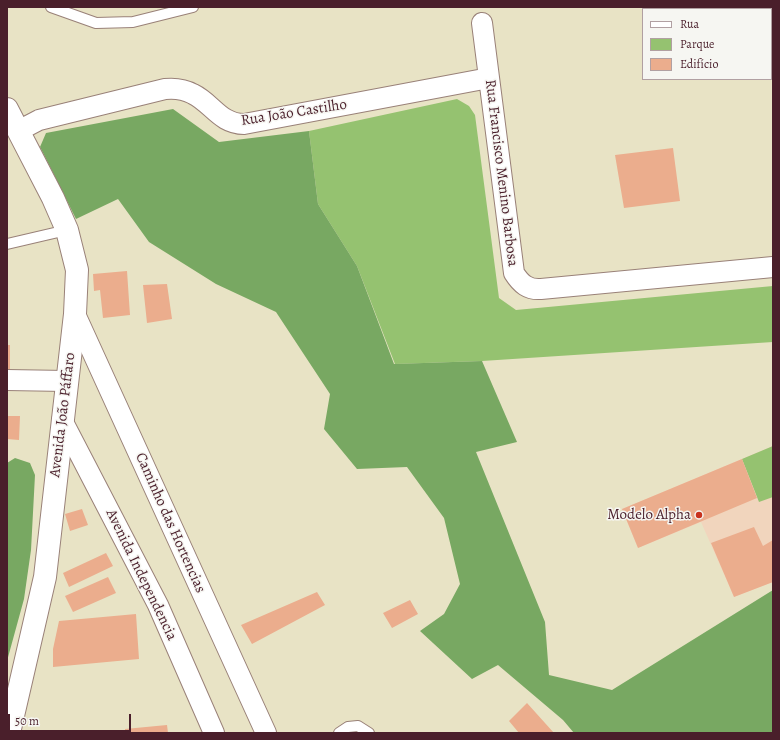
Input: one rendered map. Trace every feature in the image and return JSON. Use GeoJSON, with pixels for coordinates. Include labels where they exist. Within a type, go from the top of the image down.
{"type":"FeatureCollection","features":[{"type":"Feature","properties":{"kind":"main road","name":"Avenida João Páffaro"},"geometry":{"type":"LineString","coordinates":[[7,109],[53,198],[67,230],[77,270],[75,314],[66,381],[45,577],[9,733]]}},
{"type":"Feature","properties":{"kind":"street","name":"Rua Francisco Menino Barbosa"},"geometry":{"type":"LineString","coordinates":[[482,23],[514,273],[522,284],[534,290],[773,267]]}},
{"type":"Feature","properties":{"kind":"street","name":"Rua João Castilho"},"geometry":{"type":"LineString","coordinates":[[18,131],[39,120],[165,89],[185,90],[194,94],[223,118],[231,122],[244,124],[489,78]]}},
{"type":"Feature","properties":{"kind":"street","name":"Caminho das Hortencias"},"geometry":{"type":"LineString","coordinates":[[75,314],[266,733]]}},
{"type":"Feature","properties":{"kind":"street"},"geometry":{"type":"LineString","coordinates":[[7,380],[66,381]]}},
{"type":"Feature","properties":{"kind":"street","name":"Avenida Independencia"},"geometry":{"type":"LineString","coordinates":[[62,420],[158,605],[214,733]]}},
{"type":"Feature","properties":{"kind":"lane"},"geometry":{"type":"LineString","coordinates":[[52,7],[96,23],[132,22],[193,7]]}},
{"type":"Feature","properties":{"kind":"lane"},"geometry":{"type":"LineString","coordinates":[[7,244],[67,230]]}},
{"type":"Feature","properties":{"kind":"lane"},"geometry":{"type":"LineString","coordinates":[[339,733],[348,727],[358,726],[369,733]]}},
{"type":"Feature","properties":{"kind":"shaded area","name":"Modelo Alpha"},"geometry":{"type":"Polygon","coordinates":[[[773,446],[773,582],[734,597],[701,522],[638,548],[622,509],[773,446]]]}},
{"type":"Feature","properties":{"kind":"green space"},"geometry":{"type":"Polygon","coordinates":[[[457,99],[469,106],[475,115],[499,298],[516,310],[773,286],[773,342],[482,361],[395,364],[357,266],[318,204],[309,131],[457,99]]]}},
{"type":"Feature","properties":{"kind":"green space"},"geometry":{"type":"Polygon","coordinates":[[[173,109],[219,142],[309,131],[318,204],[357,266],[394,364],[482,361],[517,442],[476,452],[545,622],[549,675],[612,690],[773,590],[773,733],[574,733],[563,720],[498,665],[472,679],[420,631],[444,614],[460,584],[444,518],[407,467],[357,469],[324,429],[330,394],[276,312],[216,284],[149,242],[118,199],[76,219],[40,147],[46,133],[173,109]]]}},
{"type":"Feature","properties":{"kind":"green space"},"geometry":{"type":"Polygon","coordinates":[[[773,446],[773,497],[759,502],[742,459],[773,446]]]}},
{"type":"Feature","properties":{"kind":"green space"},"geometry":{"type":"Polygon","coordinates":[[[15,458],[30,463],[35,475],[31,550],[24,599],[7,661],[7,463],[15,458]]]}},
{"type":"Feature","properties":{"kind":"building"},"geometry":{"type":"Polygon","coordinates":[[[673,148],[680,201],[624,208],[615,155],[673,148]]]}},
{"type":"Feature","properties":{"kind":"building"},"geometry":{"type":"Polygon","coordinates":[[[127,271],[130,315],[103,318],[100,290],[94,291],[93,274],[127,271]]]}},
{"type":"Feature","properties":{"kind":"building"},"geometry":{"type":"Polygon","coordinates":[[[167,284],[172,319],[147,323],[143,285],[167,284]]]}},
{"type":"Feature","properties":{"kind":"building"},"geometry":{"type":"Polygon","coordinates":[[[7,345],[10,345],[10,370],[7,370],[7,345]]]}},
{"type":"Feature","properties":{"kind":"building"},"geometry":{"type":"Polygon","coordinates":[[[7,416],[20,416],[19,440],[7,439],[7,416]]]}},
{"type":"Feature","properties":{"kind":"building"},"geometry":{"type":"Polygon","coordinates":[[[742,459],[757,498],[638,548],[622,509],[742,459]]]}},
{"type":"Feature","properties":{"kind":"building"},"geometry":{"type":"Polygon","coordinates":[[[82,509],[88,525],[70,531],[65,514],[82,509]]]}},
{"type":"Feature","properties":{"kind":"building"},"geometry":{"type":"Polygon","coordinates":[[[754,527],[763,546],[773,540],[773,582],[734,597],[711,543],[754,527]]]}},
{"type":"Feature","properties":{"kind":"building"},"geometry":{"type":"Polygon","coordinates":[[[106,553],[113,566],[69,587],[63,573],[106,553]]]}},
{"type":"Feature","properties":{"kind":"building"},"geometry":{"type":"Polygon","coordinates":[[[108,577],[116,593],[73,612],[65,596],[108,577]]]}},
{"type":"Feature","properties":{"kind":"building"},"geometry":{"type":"Polygon","coordinates":[[[317,592],[325,605],[252,644],[241,625],[317,592]]]}},
{"type":"Feature","properties":{"kind":"building"},"geometry":{"type":"Polygon","coordinates":[[[410,600],[418,614],[392,628],[383,613],[410,600]]]}},
{"type":"Feature","properties":{"kind":"building"},"geometry":{"type":"Polygon","coordinates":[[[136,614],[139,659],[53,667],[53,649],[59,621],[136,614]]]}},
{"type":"Feature","properties":{"kind":"building"},"geometry":{"type":"Polygon","coordinates":[[[527,703],[554,733],[519,733],[509,721],[527,703]]]}},
{"type":"Feature","properties":{"kind":"building"},"geometry":{"type":"Polygon","coordinates":[[[167,725],[168,733],[125,733],[125,729],[167,725]]]}},
{"type":"Feature","properties":{"kind":"place","name":"Modelo Alpha"},"geometry":{"type":"Point","coordinates":[699,515]}}]}
